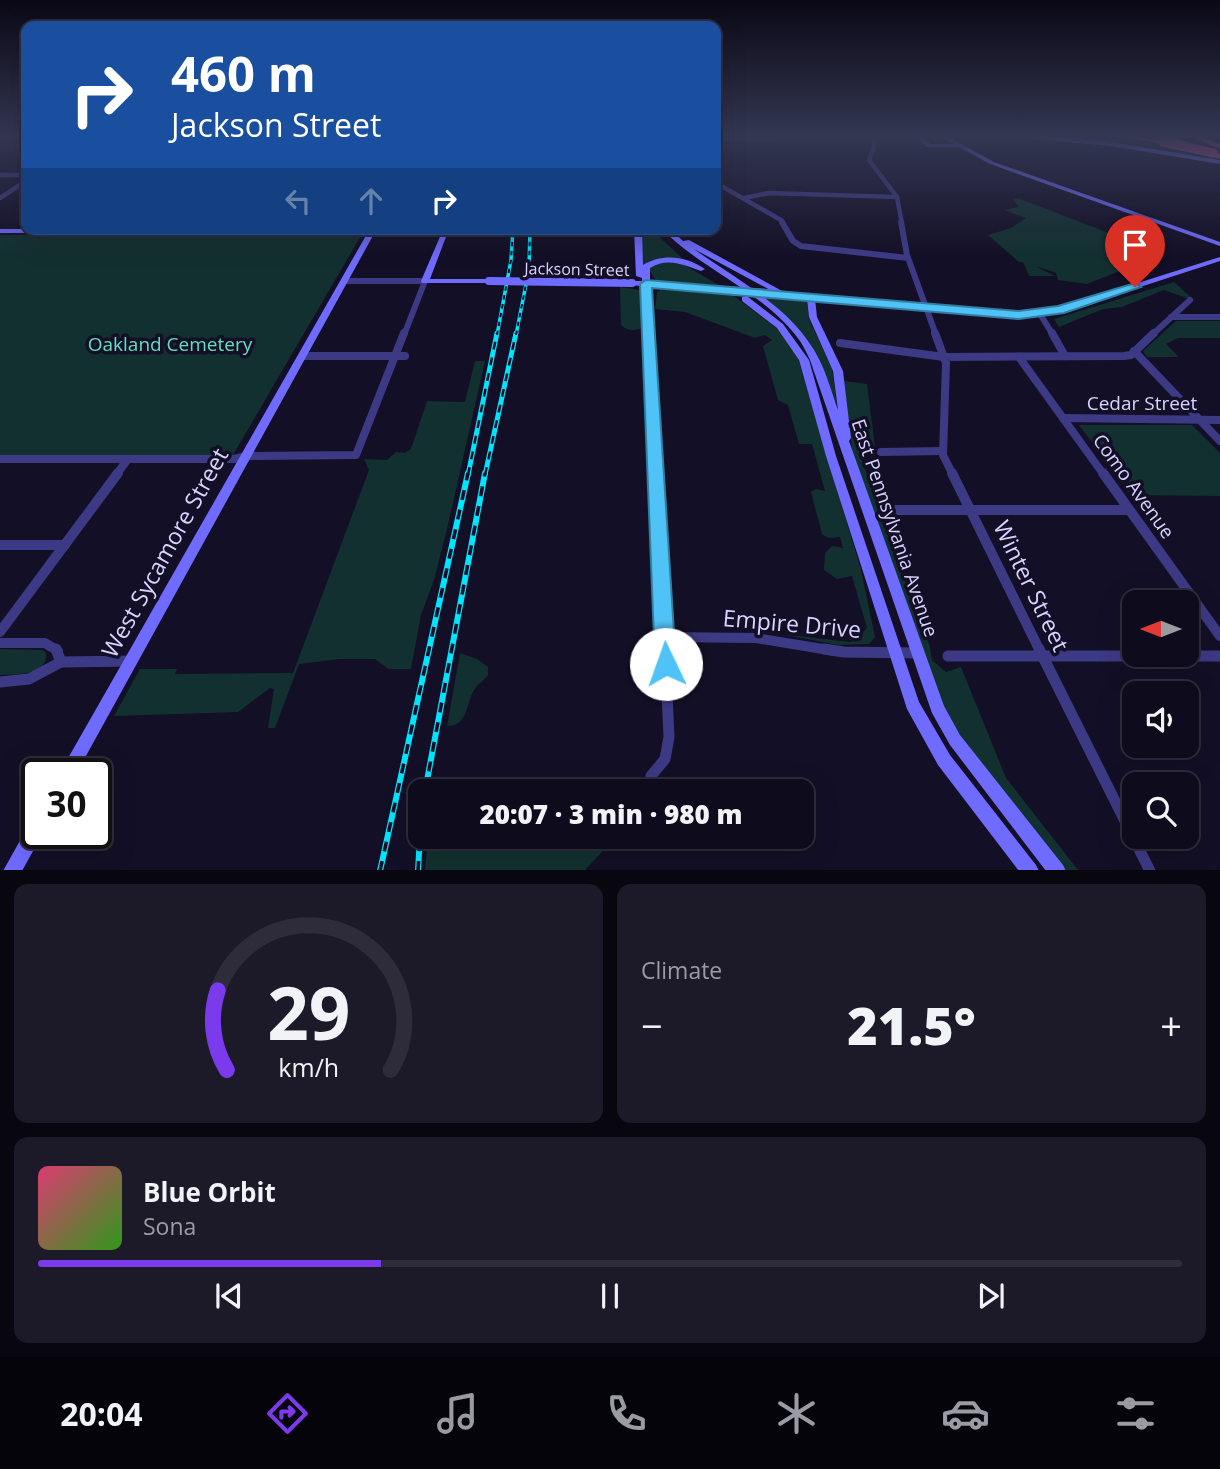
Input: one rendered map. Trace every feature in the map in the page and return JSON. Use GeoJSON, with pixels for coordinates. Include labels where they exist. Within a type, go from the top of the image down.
{"type":"FeatureCollection","features":[{"type":"Feature","properties":{"kind":"main road"},"geometry":{"type":"LineString","coordinates":[[1028,176],[1220,243]]}},
{"type":"Feature","properties":{"kind":"main road"},"geometry":{"type":"LineString","coordinates":[[0,231],[21,231]]}},
{"type":"Feature","properties":{"kind":"main road","name":"West Sycamore Street"},"geometry":{"type":"LineString","coordinates":[[76,758],[370,235]]}},
{"type":"Feature","properties":{"kind":"main road"},"geometry":{"type":"LineString","coordinates":[[430,235],[434,236],[439,247]]}},
{"type":"Feature","properties":{"kind":"main road"},"geometry":{"type":"LineString","coordinates":[[425,281],[444,235]]}},
{"type":"Feature","properties":{"kind":"main road"},"geometry":{"type":"LineString","coordinates":[[638,235],[640,278],[646,284]]}},
{"type":"Feature","properties":{"kind":"main road","name":"East Pennsylvania Avenue"},"geometry":{"type":"LineString","coordinates":[[662,235],[701,269],[774,320],[800,352],[912,704],[930,738],[1030,870]]}},
{"type":"Feature","properties":{"kind":"main road","name":"East Pennsylvania Avenue"},"geometry":{"type":"LineString","coordinates":[[671,235],[705,263],[771,308],[797,332],[815,360],[937,708],[955,740],[1057,870]]}},
{"type":"Feature","properties":{"kind":"main road"},"geometry":{"type":"LineString","coordinates":[[673,235],[785,295]]}},
{"type":"Feature","properties":{"kind":"main road","name":"Jackson Street"},"geometry":{"type":"LineString","coordinates":[[425,281],[632,283],[1010,315],[1040,314],[1220,259]]}},
{"type":"Feature","properties":{"kind":"main road"},"geometry":{"type":"LineString","coordinates":[[646,284],[646,267],[653,262],[678,261],[701,269]]}},
{"type":"Feature","properties":{"kind":"main road"},"geometry":{"type":"LineString","coordinates":[[430,270],[449,279],[464,281]]}},
{"type":"Feature","properties":{"kind":"main road"},"geometry":{"type":"LineString","coordinates":[[811,297],[813,317],[838,371],[848,458]]}},
{"type":"Feature","properties":{"kind":"main road"},"geometry":{"type":"LineString","coordinates":[[12,870],[24,849]]}},
{"type":"Feature","properties":{"kind":"street"},"geometry":{"type":"LineString","coordinates":[[880,176],[897,197]]}},
{"type":"Feature","properties":{"kind":"street"},"geometry":{"type":"LineString","coordinates":[[0,198],[21,184]]}},
{"type":"Feature","properties":{"kind":"street"},"geometry":{"type":"LineString","coordinates":[[721,186],[781,220],[796,243],[819,250],[908,258]]}},
{"type":"Feature","properties":{"kind":"street"},"geometry":{"type":"LineString","coordinates":[[744,198],[768,193],[897,197]]}},
{"type":"Feature","properties":{"kind":"street","name":"Winter Street"},"geometry":{"type":"LineString","coordinates":[[897,197],[908,258],[946,363],[943,451],[1150,870]]}},
{"type":"Feature","properties":{"kind":"street"},"geometry":{"type":"LineString","coordinates":[[0,460],[234,459],[246,456],[356,455],[425,281]]}},
{"type":"Feature","properties":{"kind":"street","name":"Jackson Street"},"geometry":{"type":"LineString","coordinates":[[344,282],[425,281]]}},
{"type":"Feature","properties":{"kind":"street"},"geometry":{"type":"LineString","coordinates":[[646,284],[669,737],[665,759],[651,776]]}},
{"type":"Feature","properties":{"kind":"street"},"geometry":{"type":"LineString","coordinates":[[840,343],[944,357],[1124,356],[1135,351],[1190,300]]}},
{"type":"Feature","properties":{"kind":"street"},"geometry":{"type":"LineString","coordinates":[[1040,314],[1065,356]]}},
{"type":"Feature","properties":{"kind":"street"},"geometry":{"type":"LineString","coordinates":[[1171,317],[1220,317]]}},
{"type":"Feature","properties":{"kind":"street"},"geometry":{"type":"LineString","coordinates":[[1135,351],[1220,441]]}},
{"type":"Feature","properties":{"kind":"street"},"geometry":{"type":"LineString","coordinates":[[303,356],[405,356]]}},
{"type":"Feature","properties":{"kind":"street","name":"Como Avenue"},"geometry":{"type":"LineString","coordinates":[[1019,357],[1220,636]]}},
{"type":"Feature","properties":{"kind":"street","name":"Cedar Street"},"geometry":{"type":"LineString","coordinates":[[1063,418],[1220,420]]}},
{"type":"Feature","properties":{"kind":"street"},"geometry":{"type":"LineString","coordinates":[[881,452],[943,451]]}},
{"type":"Feature","properties":{"kind":"street"},"geometry":{"type":"LineString","coordinates":[[0,632],[128,459]]}},
{"type":"Feature","properties":{"kind":"street"},"geometry":{"type":"LineString","coordinates":[[896,510],[1129,510]]}},
{"type":"Feature","properties":{"kind":"street"},"geometry":{"type":"LineString","coordinates":[[0,545],[65,545]]}},
{"type":"Feature","properties":{"kind":"street","name":"Empire Drive"},"geometry":{"type":"LineString","coordinates":[[664,637],[756,638],[844,652],[916,653]]}},
{"type":"Feature","properties":{"kind":"street"},"geometry":{"type":"LineString","coordinates":[[0,643],[45,643],[58,650],[61,662]]}},
{"type":"Feature","properties":{"kind":"street"},"geometry":{"type":"LineString","coordinates":[[948,656],[1220,656]]}},
{"type":"Feature","properties":{"kind":"street"},"geometry":{"type":"LineString","coordinates":[[0,681],[29,679],[61,662],[131,661]]}},
{"type":"Feature","properties":{"kind":"green space"},"geometry":{"type":"Polygon","coordinates":[[[1018,198],[1163,254],[1087,284],[1058,280],[1056,273],[1035,266],[1055,276],[1029,276],[1023,262],[1019,262],[988,235],[1011,228],[1026,218],[1004,210],[1019,207],[1013,199],[1018,198]]]}},
{"type":"Feature","properties":{"kind":"green space","name":"Oakland Cemetery"},"geometry":{"type":"Polygon","coordinates":[[[0,235],[361,235],[233,455],[0,456],[0,235]]]}},
{"type":"Feature","properties":{"kind":"green space"},"geometry":{"type":"Polygon","coordinates":[[[641,235],[657,235],[683,259],[661,258],[643,266],[641,235]]]}},
{"type":"Feature","properties":{"kind":"green space"},"geometry":{"type":"Polygon","coordinates":[[[671,261],[684,265],[719,285],[656,281],[649,269],[652,265],[671,261]]]}},
{"type":"Feature","properties":{"kind":"green space"},"geometry":{"type":"Polygon","coordinates":[[[1174,282],[1195,301],[1164,290],[1122,307],[1103,309],[1059,327],[1054,319],[1174,282]]]}},
{"type":"Feature","properties":{"kind":"green space"},"geometry":{"type":"Polygon","coordinates":[[[620,287],[640,290],[639,329],[631,330],[621,325],[620,287]]]}},
{"type":"Feature","properties":{"kind":"green space"},"geometry":{"type":"Polygon","coordinates":[[[660,290],[733,295],[780,331],[797,355],[861,570],[875,637],[869,644],[838,645],[781,634],[850,642],[857,639],[867,628],[852,576],[837,579],[824,570],[825,553],[832,546],[843,548],[840,537],[828,538],[822,534],[811,492],[816,489],[825,491],[812,444],[799,444],[788,405],[778,400],[763,346],[772,340],[765,335],[755,338],[685,312],[655,309],[657,292],[660,290]]]}},
{"type":"Feature","properties":{"kind":"green space"},"geometry":{"type":"Polygon","coordinates":[[[759,297],[807,302],[809,319],[832,369],[837,405],[809,341],[785,316],[759,297]]]}},
{"type":"Feature","properties":{"kind":"green space"},"geometry":{"type":"Polygon","coordinates":[[[1176,321],[1220,321],[1220,338],[1178,338],[1166,344],[1179,357],[1147,357],[1143,351],[1176,321]]]}},
{"type":"Feature","properties":{"kind":"green space"},"geometry":{"type":"Polygon","coordinates":[[[475,361],[485,361],[448,525],[434,580],[421,615],[411,669],[388,669],[375,659],[339,659],[299,664],[275,728],[268,728],[274,689],[270,688],[238,712],[114,716],[140,669],[177,669],[175,674],[293,673],[369,470],[364,459],[387,460],[396,452],[405,453],[411,449],[427,401],[465,402],[475,361]]]}},
{"type":"Feature","properties":{"kind":"green space"},"geometry":{"type":"Polygon","coordinates":[[[844,381],[867,384],[876,455],[860,455],[874,495],[881,496],[881,513],[892,522],[891,526],[885,527],[930,647],[932,660],[946,672],[961,667],[1006,778],[1078,870],[1066,870],[968,748],[942,704],[852,450],[844,381]]]}},
{"type":"Feature","properties":{"kind":"green space"},"geometry":{"type":"Polygon","coordinates":[[[1079,425],[1192,425],[1220,453],[1220,496],[1131,495],[1079,425]]]}},
{"type":"Feature","properties":{"kind":"green space"},"geometry":{"type":"Polygon","coordinates":[[[0,649],[43,650],[46,653],[45,661],[37,670],[0,675],[0,649]]]}},
{"type":"Feature","properties":{"kind":"green space"},"geometry":{"type":"Polygon","coordinates":[[[460,653],[477,659],[488,667],[488,675],[477,686],[460,722],[447,726],[460,653]]]}},
{"type":"Feature","properties":{"kind":"green space"},"geometry":{"type":"Polygon","coordinates":[[[427,849],[605,849],[585,870],[425,870],[427,849]]]}},
{"type":"Feature","properties":{"kind":"railway"},"geometry":{"type":"LineString","coordinates":[[497,335],[511,260],[513,235]]}},
{"type":"Feature","properties":{"kind":"railway"},"geometry":{"type":"LineString","coordinates":[[516,335],[529,269],[530,235]]}},
{"type":"Feature","properties":{"kind":"railway"},"geometry":{"type":"LineString","coordinates":[[468,475],[497,333]]}},
{"type":"Feature","properties":{"kind":"railway"},"geometry":{"type":"LineString","coordinates":[[485,475],[516,333]]}},
{"type":"Feature","properties":{"kind":"railway"},"geometry":{"type":"LineString","coordinates":[[380,870],[468,473]]}},
{"type":"Feature","properties":{"kind":"railway"},"geometry":{"type":"LineString","coordinates":[[427,779],[485,473]]}},
{"type":"Feature","properties":{"kind":"railway"},"geometry":{"type":"LineString","coordinates":[[418,870],[419,849]]}},
{"type":"Feature","properties":{"kind":"route"},"geometry":{"type":"LineString","coordinates":[[666,664],[646,284],[1010,315],[1060,310],[1135,287]]}}]}
